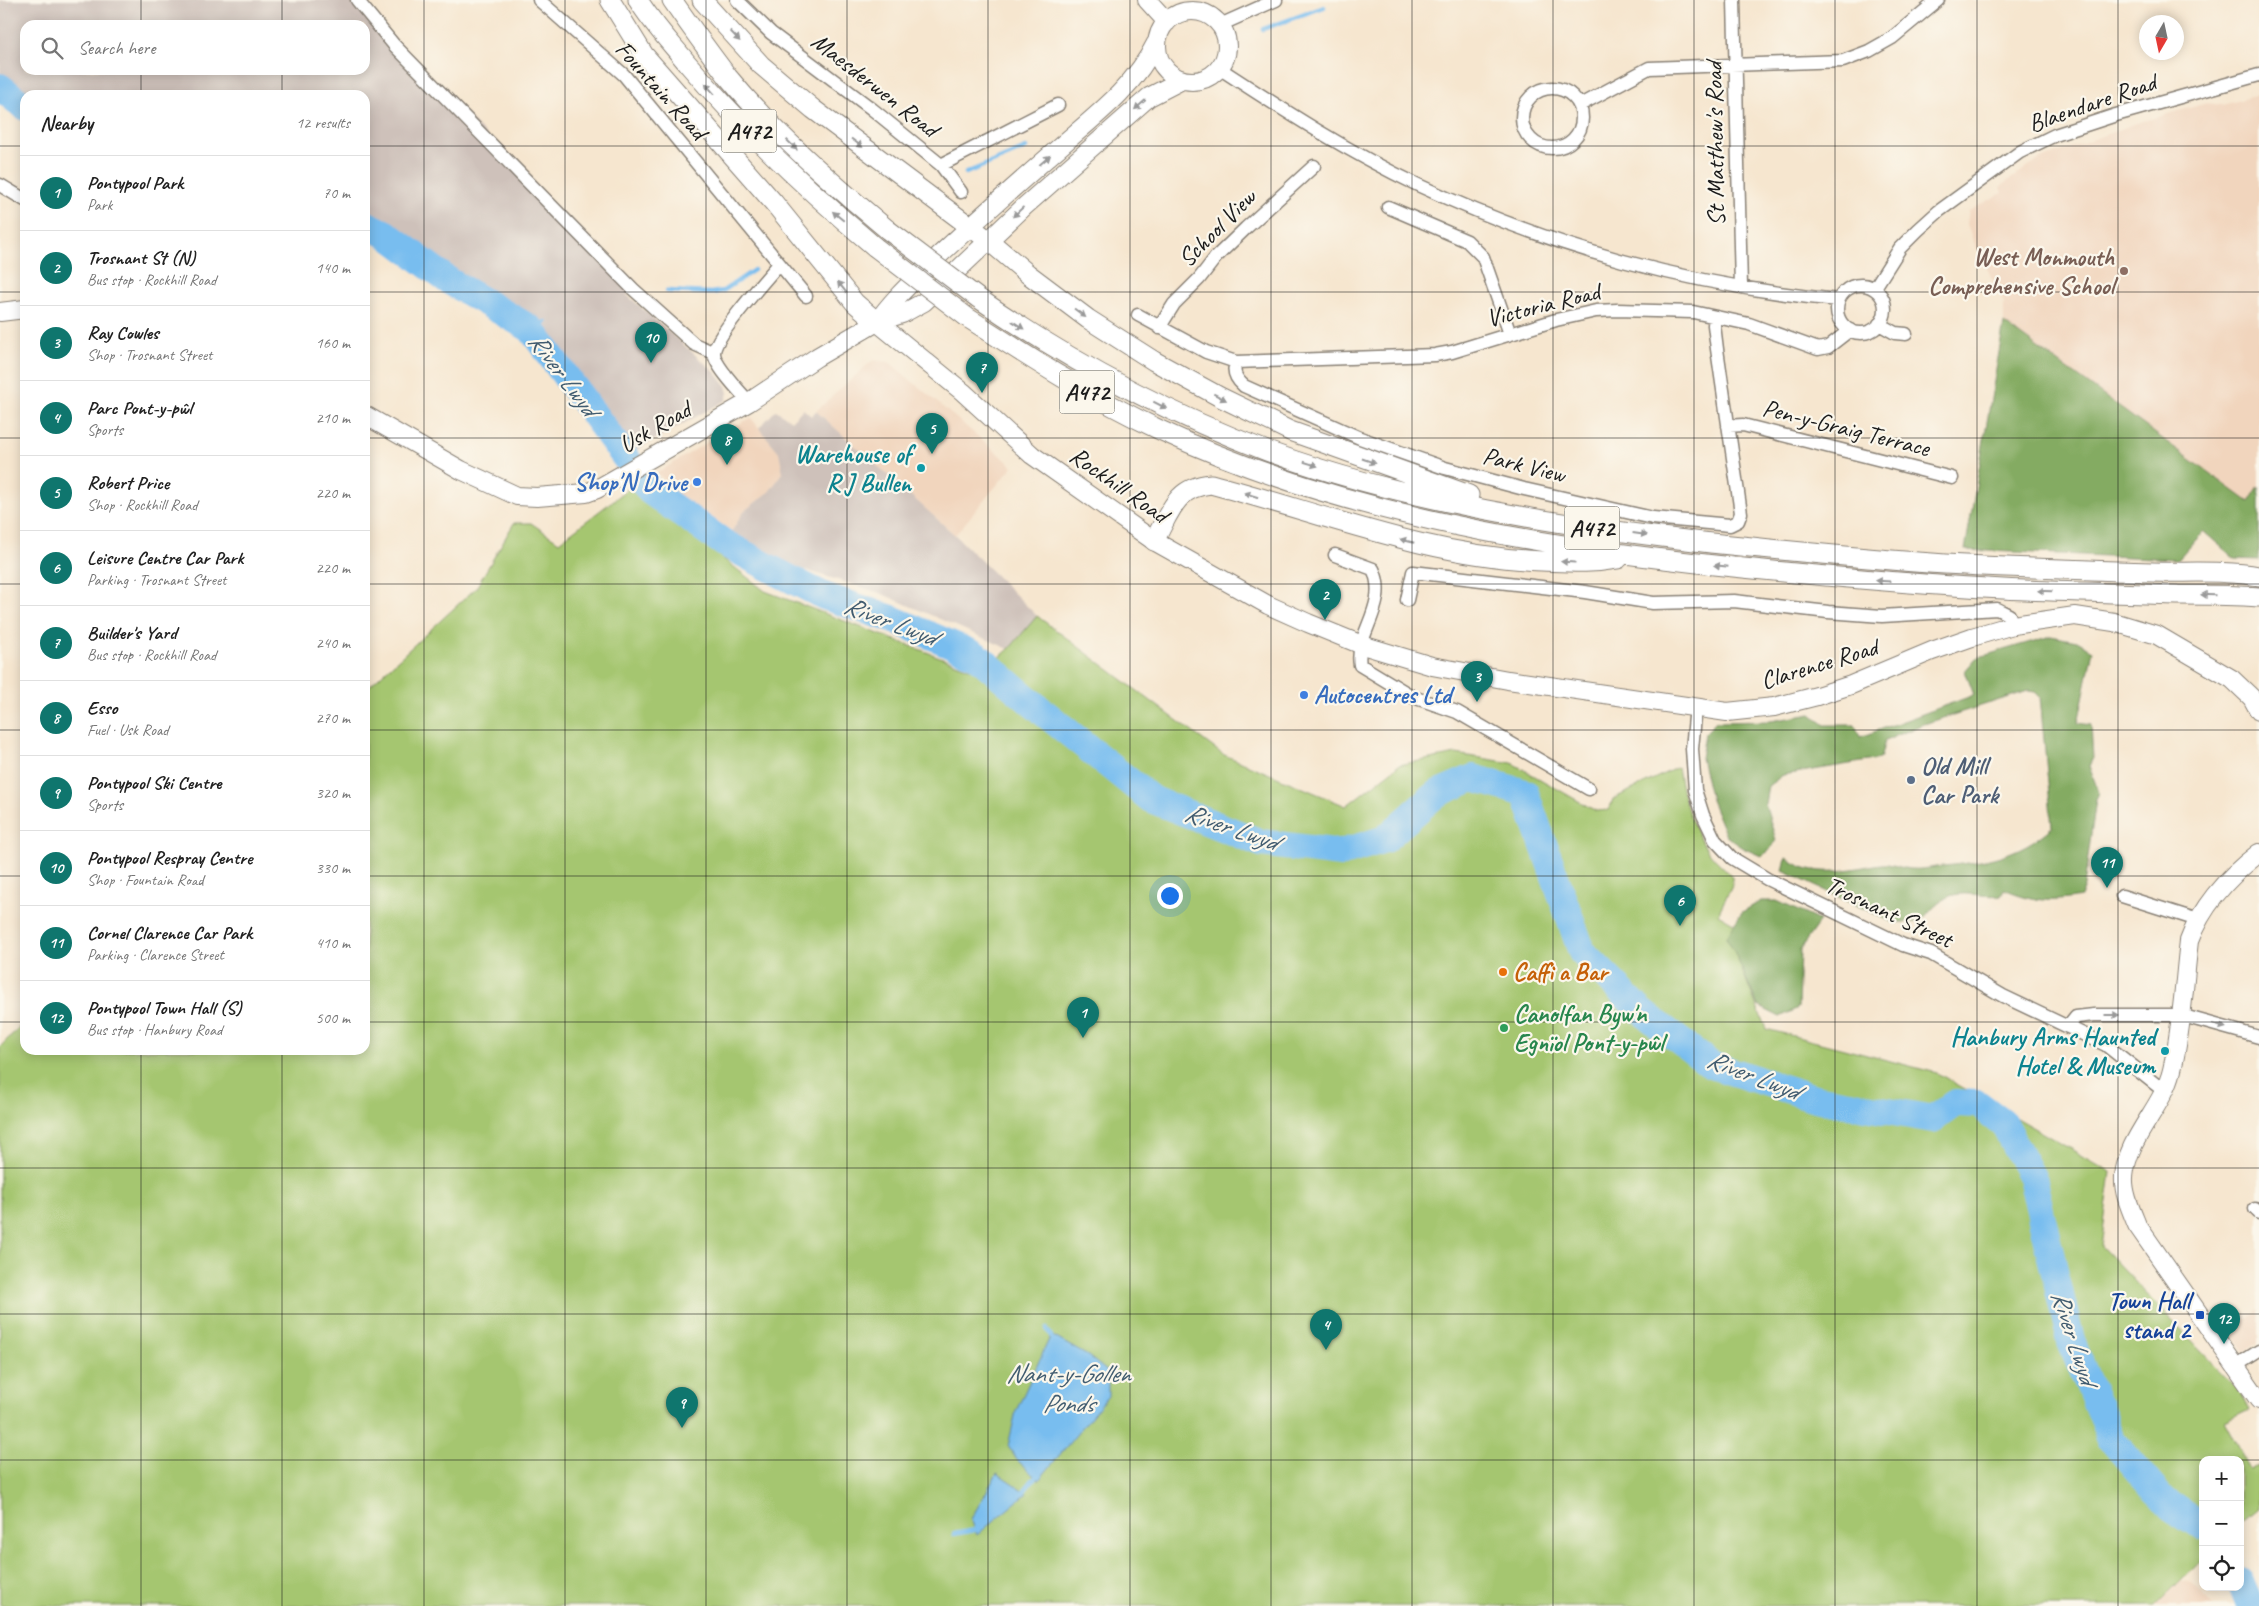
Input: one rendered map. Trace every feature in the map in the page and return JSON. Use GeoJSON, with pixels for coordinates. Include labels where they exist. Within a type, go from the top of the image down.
{"type":"FeatureCollection","features":[{"type":"Feature","properties":{"kind":"main road"},"geometry":{"type":"LineString","coordinates":[[610,0],[644,55],[774,203],[855,303],[876,322]]}},
{"type":"Feature","properties":{"kind":"main road","name":"A472"},"geometry":{"type":"LineString","coordinates":[[638,0],[647,15],[713,93],[813,195],[875,247],[968,318],[1036,362],[1111,405],[1160,430],[1286,480],[1354,501],[1422,518],[1528,540],[1634,556],[1767,571],[1934,585],[2046,591],[2258,597]]}},
{"type":"Feature","properties":{"kind":"main road","name":"A472"},"geometry":{"type":"LineString","coordinates":[[672,0],[729,78],[781,134],[830,181],[888,230],[978,298],[1033,335],[1102,376],[1176,413],[1268,451],[1360,480],[1453,502],[1543,520],[1656,536],[1896,561],[2257,575]]}},
{"type":"Feature","properties":{"kind":"main road"},"geometry":{"type":"LineString","coordinates":[[702,0],[761,65],[813,110],[988,240],[1028,274],[1088,319],[1154,361],[1220,397],[1299,434],[1361,458],[1543,520]]}},
{"type":"Feature","properties":{"kind":"main road"},"geometry":{"type":"LineString","coordinates":[[1154,540],[1182,494],[1190,488],[1211,484],[1364,530],[1450,551],[1516,560],[1592,564],[1634,556]]}},
{"type":"Feature","properties":{"kind":"street"},"geometry":{"type":"LineString","coordinates":[[357,0],[394,45],[632,289],[694,344],[714,352]]}},
{"type":"Feature","properties":{"kind":"street","name":"Fountain Road"},"geometry":{"type":"LineString","coordinates":[[539,0],[624,75],[806,296]]}},
{"type":"Feature","properties":{"kind":"street","name":"Maesderwen Road"},"geometry":{"type":"LineString","coordinates":[[737,0],[771,33],[872,109],[941,165],[961,192]]}},
{"type":"Feature","properties":{"kind":"street"},"geometry":{"type":"LineString","coordinates":[[1147,0],[1166,22]]}},
{"type":"Feature","properties":{"kind":"street"},"geometry":{"type":"LineString","coordinates":[[1220,25],[1276,0]]}},
{"type":"Feature","properties":{"kind":"street","name":"St Matthew's Road"},"geometry":{"type":"LineString","coordinates":[[1734,0],[1741,287]]}},
{"type":"Feature","properties":{"kind":"street"},"geometry":{"type":"LineString","coordinates":[[1580,105],[1645,69],[1843,60],[1870,51],[1892,38],[1937,0]]}},
{"type":"Feature","properties":{"kind":"street"},"geometry":{"type":"LineString","coordinates":[[876,322],[886,307],[969,227],[1102,111],[1130,83],[1150,56],[1159,33],[1166,22],[1179,13],[1190,11],[1202,12],[1212,17],[1220,25],[1227,43],[1226,53],[1219,68],[1210,76],[1201,80],[1182,80],[1173,76],[1160,62],[1156,43]]}},
{"type":"Feature","properties":{"kind":"street"},"geometry":{"type":"LineString","coordinates":[[1219,68],[1325,136],[1416,184],[1508,224],[1578,249],[1657,271],[1796,296],[1838,300]]}},
{"type":"Feature","properties":{"kind":"street","name":"Blaendare Road"},"geometry":{"type":"LineString","coordinates":[[1874,288],[1900,248],[1918,230],[1939,211],[2020,152],[2054,135],[2116,115],[2259,76]]}},
{"type":"Feature","properties":{"kind":"street"},"geometry":{"type":"LineString","coordinates":[[876,322],[902,314],[924,302],[988,240],[1149,97],[1182,80]]}},
{"type":"Feature","properties":{"kind":"street"},"geometry":{"type":"LineString","coordinates":[[1557,88],[1566,91],[1580,105],[1582,125],[1571,141],[1562,146],[1552,148],[1534,142],[1527,135],[1523,126],[1523,111],[1529,97],[1537,91],[1557,88]]}},
{"type":"Feature","properties":{"kind":"street","name":"Maesderwen Road"},"geometry":{"type":"LineString","coordinates":[[941,165],[1041,120],[1058,106]]}},
{"type":"Feature","properties":{"kind":"street","name":"School View"},"geometry":{"type":"LineString","coordinates":[[1159,328],[1174,304],[1199,279],[1216,257],[1314,166]]}},
{"type":"Feature","properties":{"kind":"street"},"geometry":{"type":"LineString","coordinates":[[0,185],[20,197]]}},
{"type":"Feature","properties":{"kind":"street"},"geometry":{"type":"LineString","coordinates":[[1388,207],[1467,241],[1476,249],[1483,258],[1510,334]]}},
{"type":"Feature","properties":{"kind":"street"},"geometry":{"type":"LineString","coordinates":[[749,402],[716,363],[714,352],[720,336],[779,264]]}},
{"type":"Feature","properties":{"kind":"street"},"geometry":{"type":"LineString","coordinates":[[1864,285],[1874,288],[1880,294],[1885,309],[1879,324],[1865,332],[1850,330],[1838,317],[1838,300],[1844,291],[1853,286],[1864,285]]}},
{"type":"Feature","properties":{"kind":"street"},"geometry":{"type":"LineString","coordinates":[[0,312],[20,310]]}},
{"type":"Feature","properties":{"kind":"street","name":"Victoria Road"},"geometry":{"type":"LineString","coordinates":[[1236,362],[1435,355],[1452,352],[1556,320],[1596,311],[1660,310],[1693,312],[1749,324],[1818,349],[1828,346],[1850,330]]}},
{"type":"Feature","properties":{"kind":"street"},"geometry":{"type":"LineString","coordinates":[[1138,315],[1206,352],[1236,362]]}},
{"type":"Feature","properties":{"kind":"street","name":"Park View"},"geometry":{"type":"LineString","coordinates":[[1236,362],[1234,368],[1236,379],[1244,386],[1360,438],[1445,468],[1524,489],[1653,518],[1730,525],[1738,521],[1741,513],[1714,325],[1715,317]]}},
{"type":"Feature","properties":{"kind":"street","name":"Usk Road"},"geometry":{"type":"LineString","coordinates":[[370,418],[461,470],[516,496],[538,497],[586,492],[620,477],[749,402],[876,322]]}},
{"type":"Feature","properties":{"kind":"street","name":"Rockhill Road"},"geometry":{"type":"LineString","coordinates":[[876,322],[962,392],[1032,455],[1154,540],[1268,605],[1362,645]]}},
{"type":"Feature","properties":{"kind":"street"},"geometry":{"type":"LineString","coordinates":[[1879,324],[1896,333],[1906,334]]}},
{"type":"Feature","properties":{"kind":"street","name":"Pen-y-Graig Terrace"},"geometry":{"type":"LineString","coordinates":[[1728,426],[1743,425],[1952,478]]}},
{"type":"Feature","properties":{"kind":"street"},"geometry":{"type":"LineString","coordinates":[[1335,555],[1373,569],[1379,580],[1373,618],[1358,656],[1360,665],[1413,697],[1457,712],[1589,789]]}},
{"type":"Feature","properties":{"kind":"street"},"geometry":{"type":"LineString","coordinates":[[1407,600],[1413,572],[1585,592],[1653,603],[1734,600],[1828,612],[1882,616],[1997,609],[2009,615],[2013,625]]}},
{"type":"Feature","properties":{"kind":"street","name":"Clarence Road"},"geometry":{"type":"LineString","coordinates":[[1362,645],[1432,666],[1488,677],[1727,712],[1774,707],[1851,685],[1932,651],[2013,625],[2075,616],[2094,618],[2133,627],[2157,636],[2228,676],[2252,698],[2259,711]]}},
{"type":"Feature","properties":{"kind":"street","name":"Trosnant Street"},"geometry":{"type":"LineString","coordinates":[[1696,706],[1692,749],[1695,790],[1703,815],[1716,840],[1732,858],[1767,879],[1903,945],[1931,954],[2003,996],[2106,1044],[2164,1091]]}},
{"type":"Feature","properties":{"kind":"street"},"geometry":{"type":"LineString","coordinates":[[2259,853],[2209,903],[2198,920],[2189,941],[2172,1070],[2164,1091],[2130,1151],[2124,1177],[2126,1193],[2137,1225],[2237,1365],[2259,1400]]}},
{"type":"Feature","properties":{"kind":"street"},"geometry":{"type":"LineString","coordinates":[[2232,879],[2259,866]]}},
{"type":"Feature","properties":{"kind":"street"},"geometry":{"type":"LineString","coordinates":[[2122,896],[2198,920]]}},
{"type":"Feature","properties":{"kind":"street"},"geometry":{"type":"LineString","coordinates":[[2068,1027],[2076,1018],[2094,1015],[2180,1015],[2259,1037]]}},
{"type":"Feature","properties":{"kind":"street"},"geometry":{"type":"LineString","coordinates":[[2237,1365],[2259,1351]]}},
{"type":"Feature","properties":{"kind":"shaded area"},"geometry":{"type":"Polygon","coordinates":[[[0,0],[357,0],[633,289],[627,295],[717,374],[726,386],[728,393],[726,400],[636,450],[531,329],[449,281],[386,234],[370,226],[370,90],[20,90],[20,103],[0,87],[0,0]]]}},
{"type":"Feature","properties":{"kind":"shaded area","name":"West Monmouth Comprehensive School"},"geometry":{"type":"Polygon","coordinates":[[[2259,95],[2259,486],[2249,502],[2004,323],[2004,303],[1967,224],[1969,211],[2002,193],[2000,187],[2043,158],[2137,123],[2207,103],[2222,105],[2259,95]]]}},
{"type":"Feature","properties":{"kind":"shaded area"},"geometry":{"type":"Polygon","coordinates":[[[873,360],[889,362],[1013,466],[955,535],[816,411],[873,360]]]}},
{"type":"Feature","properties":{"kind":"shaded area"},"geometry":{"type":"Polygon","coordinates":[[[803,409],[811,416],[816,411],[955,535],[1037,616],[1009,649],[880,593],[802,569],[730,534],[744,511],[768,493],[783,473],[779,452],[759,428],[776,410],[791,421],[803,409]]]}},
{"type":"Feature","properties":{"kind":"shaded area"},"geometry":{"type":"Polygon","coordinates":[[[751,418],[779,452],[783,473],[768,493],[744,511],[730,534],[705,520],[657,473],[729,429],[751,418]]]}},
{"type":"Feature","properties":{"kind":"shaded area"},"geometry":{"type":"Polygon","coordinates":[[[2259,1309],[2259,1343],[2244,1353],[2229,1330],[2259,1309]]]}},
{"type":"Feature","properties":{"kind":"shaded area"},"geometry":{"type":"Polygon","coordinates":[[[2180,1580],[2190,1582],[2215,1606],[2156,1606],[2180,1580]]]}},
{"type":"Feature","properties":{"kind":"green space"},"geometry":{"type":"Polygon","coordinates":[[[2004,323],[2249,502],[2259,486],[2259,560],[2235,559],[2203,531],[2178,559],[1965,550],[2004,323]]]}},
{"type":"Feature","properties":{"kind":"green space"},"geometry":{"type":"Polygon","coordinates":[[[631,487],[765,591],[982,673],[1009,649],[1037,616],[1222,754],[1346,806],[1399,765],[1456,754],[1512,763],[1596,811],[1609,810],[1613,799],[1678,767],[1682,790],[1696,831],[1711,855],[1732,877],[1732,885],[1718,914],[1735,924],[1726,937],[1734,950],[1766,1029],[1937,1073],[2111,1172],[2101,1246],[2234,1386],[2249,1409],[2224,1421],[2243,1456],[2199,1456],[2199,1563],[2156,1606],[0,1606],[0,1047],[20,1026],[20,1055],[370,1055],[370,685],[476,588],[514,523],[531,523],[559,542],[631,487]]]}},
{"type":"Feature","properties":{"kind":"green space"},"geometry":{"type":"Polygon","coordinates":[[[2051,636],[2077,641],[2093,650],[2078,723],[2091,725],[2093,758],[2089,766],[2099,793],[2096,799],[2084,886],[2080,897],[2041,900],[2004,889],[2001,895],[1994,896],[1959,894],[1942,900],[1920,922],[1892,922],[1783,871],[1786,858],[1798,865],[1821,871],[1844,870],[1882,864],[1924,869],[1987,860],[2014,851],[2040,837],[2052,827],[2040,697],[2035,692],[2028,691],[1921,725],[1885,741],[1880,759],[1783,775],[1768,786],[1765,804],[1776,840],[1769,851],[1761,856],[1745,849],[1726,836],[1711,800],[1701,758],[1705,733],[1716,722],[1771,721],[1811,714],[1825,725],[1855,725],[1860,737],[1974,695],[1965,671],[1976,658],[2051,636]]]}},
{"type":"Feature","properties":{"kind":"green space"},"geometry":{"type":"Polygon","coordinates":[[[1761,901],[1777,901],[1820,921],[1800,949],[1798,1008],[1780,1017],[1758,1006],[1726,937],[1742,912],[1761,901]]]}},
{"type":"Feature","properties":{"kind":"green space"},"geometry":{"type":"Polygon","coordinates":[[[2244,1458],[2250,1469],[2259,1466],[2259,1509],[2244,1522],[2244,1458]]]}},
{"type":"Feature","properties":{"kind":"water","name":"Nant-y-Gollen Ponds"},"geometry":{"type":"Polygon","coordinates":[[[1051,1335],[1088,1356],[1108,1372],[1108,1396],[1039,1480],[1017,1460],[1008,1446],[1016,1411],[1051,1335]]]}},
{"type":"Feature","properties":{"kind":"water"},"geometry":{"type":"Polygon","coordinates":[[[997,1473],[1027,1493],[977,1535],[971,1519],[997,1473]]]}},
{"type":"Feature","properties":{"kind":"waterway"},"geometry":{"type":"LineString","coordinates":[[1263,29],[1324,7]]}},
{"type":"Feature","properties":{"kind":"waterway","name":"River Lwyd"},"geometry":{"type":"LineString","coordinates":[[0,87],[20,103]]}},
{"type":"Feature","properties":{"kind":"waterway"},"geometry":{"type":"LineString","coordinates":[[966,173],[1026,148]]}},
{"type":"Feature","properties":{"kind":"waterway","name":"River Lwyd"},"geometry":{"type":"LineString","coordinates":[[370,226],[386,234],[449,281],[531,329],[650,491],[724,543],[824,596],[892,619],[976,655],[1151,799],[1261,843],[1341,853],[1385,839],[1436,794],[1473,778],[1525,793],[1582,952],[1641,1011],[1711,1065],[1815,1098],[1933,1119],[1955,1103],[1978,1104],[2003,1123],[2032,1177],[2071,1341],[2111,1439],[2163,1500],[2199,1524]]}},
{"type":"Feature","properties":{"kind":"waterway"},"geometry":{"type":"LineString","coordinates":[[667,291],[711,293],[723,291],[754,270]]}},
{"type":"Feature","properties":{"kind":"waterway"},"geometry":{"type":"LineString","coordinates":[[531,329],[546,322]]}},
{"type":"Feature","properties":{"kind":"waterway"},"geometry":{"type":"LineString","coordinates":[[1047,1329],[1051,1336]]}},
{"type":"Feature","properties":{"kind":"waterway"},"geometry":{"type":"LineString","coordinates":[[1024,1491],[1036,1476]]}},
{"type":"Feature","properties":{"kind":"waterway"},"geometry":{"type":"LineString","coordinates":[[954,1534],[975,1530]]}},
{"type":"Feature","properties":{"kind":"waterway","name":"River Lwyd"},"geometry":{"type":"LineString","coordinates":[[2244,1591],[2250,1606]]}},
{"type":"Feature","properties":{"kind":"place","name":"West Monmouth Comprehensive School"},"geometry":{"type":"Point","coordinates":[2124,271]}},
{"type":"Feature","properties":{"kind":"place","name":"Pontypool Respray Centre"},"geometry":{"type":"Point","coordinates":[651,363]}},
{"type":"Feature","properties":{"kind":"place","name":"Builder's Yard"},"geometry":{"type":"Point","coordinates":[982,393]}},
{"type":"Feature","properties":{"kind":"place","name":"Robert Price"},"geometry":{"type":"Point","coordinates":[932,454]}},
{"type":"Feature","properties":{"kind":"place","name":"Esso"},"geometry":{"type":"Point","coordinates":[727,465]}},
{"type":"Feature","properties":{"kind":"place","name":"Warehouse of R J Bullen"},"geometry":{"type":"Point","coordinates":[921,468]}},
{"type":"Feature","properties":{"kind":"place","name":"Shop'N Drive"},"geometry":{"type":"Point","coordinates":[697,482]}},
{"type":"Feature","properties":{"kind":"place","name":"Trosnant St (N)"},"geometry":{"type":"Point","coordinates":[1325,620]}},
{"type":"Feature","properties":{"kind":"place","name":"Autocentres Ltd"},"geometry":{"type":"Point","coordinates":[1304,695]}},
{"type":"Feature","properties":{"kind":"place","name":"Ray Cowles"},"geometry":{"type":"Point","coordinates":[1477,702]}},
{"type":"Feature","properties":{"kind":"place","name":"Old Mill Car Park"},"geometry":{"type":"Point","coordinates":[1911,780]}},
{"type":"Feature","properties":{"kind":"place","name":"Cornel Clarence Car Park"},"geometry":{"type":"Point","coordinates":[2107,888]}},
{"type":"Feature","properties":{"kind":"place","name":"Leisure Centre Car Park"},"geometry":{"type":"Point","coordinates":[1680,926]}},
{"type":"Feature","properties":{"kind":"place","name":"Caffi a Bar"},"geometry":{"type":"Point","coordinates":[1503,972]}},
{"type":"Feature","properties":{"kind":"place","name":"Canolfan Byw'n Egnïol Pont-y-pŵl"},"geometry":{"type":"Point","coordinates":[1504,1028]}},
{"type":"Feature","properties":{"kind":"place","name":"Pontypool Park"},"geometry":{"type":"Point","coordinates":[1083,1038]}},
{"type":"Feature","properties":{"kind":"place","name":"Hanbury Arms Haunted Hotel & Museum"},"geometry":{"type":"Point","coordinates":[2165,1051]}},
{"type":"Feature","properties":{"kind":"place","name":"Town Hall stand 2"},"geometry":{"type":"Point","coordinates":[2200,1315]}},
{"type":"Feature","properties":{"kind":"place","name":"Pontypool Town Hall (S)"},"geometry":{"type":"Point","coordinates":[2224,1344]}},
{"type":"Feature","properties":{"kind":"place","name":"Parc Pont-y-pŵl"},"geometry":{"type":"Point","coordinates":[1326,1350]}},
{"type":"Feature","properties":{"kind":"place","name":"Pontypool Ski Centre"},"geometry":{"type":"Point","coordinates":[682,1428]}}]}
